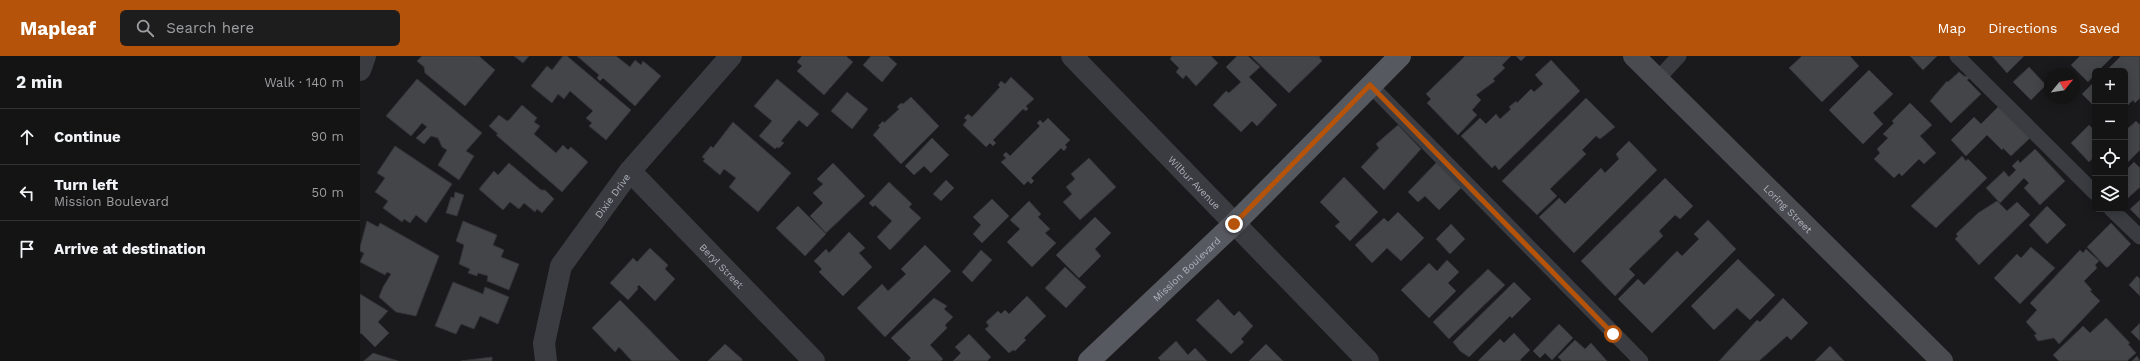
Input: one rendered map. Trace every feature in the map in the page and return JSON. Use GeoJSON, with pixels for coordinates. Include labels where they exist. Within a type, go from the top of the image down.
{"type":"FeatureCollection","features":[{"type":"Feature","properties":{"kind":"main road","name":"Mission Boulevard"},"geometry":{"type":"LineString","coordinates":[[1091,360],[1234,224],[1400,56]]}},
{"type":"Feature","properties":{"kind":"street"},"geometry":{"type":"LineString","coordinates":[[360,70],[365,56]]}},
{"type":"Feature","properties":{"kind":"street","name":"Dixie Drive"},"geometry":{"type":"LineString","coordinates":[[546,361],[544,343],[561,266],[630,171],[731,56]]}},
{"type":"Feature","properties":{"kind":"street","name":"Wilbur Avenue"},"geometry":{"type":"LineString","coordinates":[[1072,56],[1368,361]]}},
{"type":"Feature","properties":{"kind":"street","name":"Loring Street"},"geometry":{"type":"LineString","coordinates":[[1634,56],[1942,361]]}},
{"type":"Feature","properties":{"kind":"street","name":"Beryl Street"},"geometry":{"type":"LineString","coordinates":[[630,171],[814,361]]}},
{"type":"Feature","properties":{"kind":"lane"},"geometry":{"type":"LineString","coordinates":[[1657,80],[1679,56]]}},
{"type":"Feature","properties":{"kind":"lane"},"geometry":{"type":"LineString","coordinates":[[1957,56],[2092,190]]}},
{"type":"Feature","properties":{"kind":"lane"},"geometry":{"type":"LineString","coordinates":[[1370,85],[1641,361]]}},
{"type":"Feature","properties":{"kind":"lane"},"geometry":{"type":"LineString","coordinates":[[2114,212],[2140,238]]}},
{"type":"Feature","properties":{"kind":"building"},"geometry":{"type":"Polygon","coordinates":[[[422,56],[479,56],[495,70],[465,106],[425,73],[424,67],[417,61],[422,56]]]}},
{"type":"Feature","properties":{"kind":"building"},"geometry":{"type":"Polygon","coordinates":[[[514,56],[529,56],[523,63],[514,56]]]}},
{"type":"Feature","properties":{"kind":"building"},"geometry":{"type":"Polygon","coordinates":[[[563,56],[567,56],[631,110],[606,140],[589,126],[592,123],[586,118],[593,111],[570,91],[564,99],[558,94],[552,103],[531,86],[547,66],[552,70],[563,56]]]}},
{"type":"Feature","properties":{"kind":"building"},"geometry":{"type":"Polygon","coordinates":[[[577,56],[616,56],[630,67],[635,60],[641,65],[643,61],[661,76],[635,106],[603,78],[600,81],[597,78],[599,75],[577,56]]]}},
{"type":"Feature","properties":{"kind":"building"},"geometry":{"type":"Polygon","coordinates":[[[802,56],[846,56],[853,62],[824,95],[797,71],[802,66],[797,62],[802,56]]]}},
{"type":"Feature","properties":{"kind":"building"},"geometry":{"type":"Polygon","coordinates":[[[871,56],[888,56],[897,64],[882,82],[863,65],[871,56]]]}},
{"type":"Feature","properties":{"kind":"building"},"geometry":{"type":"Polygon","coordinates":[[[1172,56],[1211,56],[1218,63],[1196,86],[1186,75],[1183,79],[1176,72],[1179,68],[1170,59],[1172,56]]]}},
{"type":"Feature","properties":{"kind":"building"},"geometry":{"type":"Polygon","coordinates":[[[1237,56],[1248,56],[1260,67],[1249,77],[1277,105],[1257,126],[1252,121],[1241,132],[1213,105],[1226,91],[1229,93],[1241,82],[1226,67],[1237,56]]]}},
{"type":"Feature","properties":{"kind":"building"},"geometry":{"type":"Polygon","coordinates":[[[1251,56],[1320,56],[1319,57],[1322,61],[1289,93],[1251,56]]]}},
{"type":"Feature","properties":{"kind":"building"},"geometry":{"type":"Polygon","coordinates":[[[1465,56],[1511,56],[1502,65],[1505,68],[1493,79],[1495,81],[1476,95],[1481,100],[1472,110],[1477,115],[1458,135],[1427,103],[1431,99],[1426,94],[1465,56]]]}},
{"type":"Feature","properties":{"kind":"building"},"geometry":{"type":"Polygon","coordinates":[[[1516,56],[1526,56],[1521,61],[1516,56]]]}},
{"type":"Feature","properties":{"kind":"building"},"geometry":{"type":"Polygon","coordinates":[[[1802,56],[1850,56],[1859,66],[1822,102],[1789,68],[1802,56]]]}},
{"type":"Feature","properties":{"kind":"building"},"geometry":{"type":"Polygon","coordinates":[[[1910,56],[1937,56],[1923,70],[1910,56]]]}},
{"type":"Feature","properties":{"kind":"building"},"geometry":{"type":"Polygon","coordinates":[[[1992,56],[2024,56],[2007,73],[1992,56]]]}},
{"type":"Feature","properties":{"kind":"building"},"geometry":{"type":"Polygon","coordinates":[[[2080,56],[2113,56],[2101,68],[2092,68],[2092,77],[2088,82],[2080,74],[2080,68],[2074,68],[2071,65],[2080,56]]]}},
{"type":"Feature","properties":{"kind":"building"},"geometry":{"type":"Polygon","coordinates":[[[2121,56],[2140,56],[2140,98],[2135,103],[2133,100],[2128,105],[2128,68],[2109,68],[2121,56]]]}},
{"type":"Feature","properties":{"kind":"building"},"geometry":{"type":"Polygon","coordinates":[[[1551,60],[1580,91],[1499,170],[1495,165],[1492,168],[1461,136],[1480,118],[1486,124],[1496,114],[1500,119],[1511,109],[1509,107],[1516,101],[1517,103],[1531,89],[1534,92],[1543,84],[1535,75],[1551,60]]]}},
{"type":"Feature","properties":{"kind":"building"},"geometry":{"type":"Polygon","coordinates":[[[2029,67],[2044,83],[2044,87],[2031,100],[2013,82],[2029,67]]]}},
{"type":"Feature","properties":{"kind":"building"},"geometry":{"type":"Polygon","coordinates":[[[1869,70],[1893,94],[1873,113],[1883,124],[1863,144],[1829,110],[1869,70]]]}},
{"type":"Feature","properties":{"kind":"building"},"geometry":{"type":"Polygon","coordinates":[[[1959,72],[1964,76],[1971,77],[1967,80],[1981,94],[1951,123],[1930,101],[1947,81],[1948,82],[1959,72]]]}},
{"type":"Feature","properties":{"kind":"building"},"geometry":{"type":"Polygon","coordinates":[[[1011,77],[1034,99],[1026,106],[1028,109],[1026,111],[1023,109],[993,140],[996,143],[993,146],[990,143],[986,147],[963,125],[967,120],[964,118],[968,114],[972,117],[1000,87],[998,85],[1001,81],[1005,84],[1011,77]]]}},
{"type":"Feature","properties":{"kind":"building"},"geometry":{"type":"Polygon","coordinates":[[[417,79],[482,133],[466,151],[474,156],[459,180],[438,165],[447,150],[442,147],[438,138],[431,136],[424,144],[416,138],[427,127],[422,123],[411,136],[386,116],[417,79]]]}},
{"type":"Feature","properties":{"kind":"building"},"geometry":{"type":"Polygon","coordinates":[[[777,79],[819,114],[807,127],[799,120],[781,141],[784,143],[779,148],[777,147],[775,149],[759,136],[772,121],[754,106],[777,79]]]}},
{"type":"Feature","properties":{"kind":"building"},"geometry":{"type":"Polygon","coordinates":[[[2092,84],[2092,104],[2082,94],[2092,84]]]}},
{"type":"Feature","properties":{"kind":"building"},"geometry":{"type":"Polygon","coordinates":[[[847,92],[868,109],[852,129],[831,111],[847,92]]]}},
{"type":"Feature","properties":{"kind":"building"},"geometry":{"type":"Polygon","coordinates":[[[911,97],[939,126],[901,164],[873,135],[883,121],[884,123],[899,109],[897,107],[901,103],[903,104],[911,97]]]}},
{"type":"Feature","properties":{"kind":"building"},"geometry":{"type":"Polygon","coordinates":[[[1586,98],[1615,127],[1600,139],[1596,136],[1582,150],[1586,154],[1550,189],[1557,196],[1537,215],[1502,181],[1586,98]]]}},
{"type":"Feature","properties":{"kind":"building"},"geometry":{"type":"Polygon","coordinates":[[[1910,103],[1932,125],[1920,136],[1936,153],[1924,164],[1919,159],[1902,176],[1899,173],[1894,178],[1874,159],[1880,153],[1877,149],[1888,138],[1883,134],[1894,123],[1892,121],[1910,103]]]}},
{"type":"Feature","properties":{"kind":"building"},"geometry":{"type":"Polygon","coordinates":[[[2001,104],[2031,137],[2011,156],[2003,148],[2002,150],[1987,135],[1966,156],[1951,140],[1974,117],[1981,124],[2001,104]]]}},
{"type":"Feature","properties":{"kind":"building"},"geometry":{"type":"Polygon","coordinates":[[[522,105],[537,118],[534,122],[540,126],[534,134],[556,153],[563,145],[568,150],[571,147],[588,162],[562,192],[496,135],[498,134],[489,126],[499,115],[507,121],[509,120],[522,105]]]}},
{"type":"Feature","properties":{"kind":"building"},"geometry":{"type":"Polygon","coordinates":[[[1048,118],[1070,140],[1065,145],[1067,147],[1064,151],[1061,148],[1031,178],[1034,181],[1031,184],[1028,181],[1024,185],[1001,162],[1006,158],[1003,155],[1006,152],[1010,156],[1040,126],[1037,123],[1040,120],[1043,123],[1048,118]]]}},
{"type":"Feature","properties":{"kind":"building"},"geometry":{"type":"Polygon","coordinates":[[[2136,121],[2140,125],[2140,150],[2128,162],[2128,140],[2128,128],[2136,121]]]}},
{"type":"Feature","properties":{"kind":"building"},"geometry":{"type":"Polygon","coordinates":[[[733,122],[791,173],[758,212],[729,187],[736,178],[724,169],[720,175],[703,161],[705,159],[702,157],[711,146],[713,148],[733,122]]]}},
{"type":"Feature","properties":{"kind":"building"},"geometry":{"type":"Polygon","coordinates":[[[1398,125],[1421,149],[1384,190],[1361,167],[1379,148],[1376,144],[1398,125]]]}},
{"type":"Feature","properties":{"kind":"building"},"geometry":{"type":"Polygon","coordinates":[[[2089,125],[2092,128],[2092,159],[2089,162],[2071,143],[2089,125]]]}},
{"type":"Feature","properties":{"kind":"building"},"geometry":{"type":"Polygon","coordinates":[[[932,138],[949,155],[931,173],[924,166],[914,175],[905,166],[932,138]]]}},
{"type":"Feature","properties":{"kind":"building"},"geometry":{"type":"Polygon","coordinates":[[[1629,141],[1657,170],[1574,253],[1539,217],[1559,198],[1565,204],[1601,168],[1605,173],[1619,159],[1616,154],[1629,141]]]}},
{"type":"Feature","properties":{"kind":"building"},"geometry":{"type":"Polygon","coordinates":[[[395,146],[452,184],[426,223],[416,215],[410,223],[404,219],[402,222],[383,208],[388,201],[375,192],[385,178],[377,173],[395,146]]]}},
{"type":"Feature","properties":{"kind":"building"},"geometry":{"type":"Polygon","coordinates":[[[2035,149],[2065,181],[2040,205],[2024,188],[2029,183],[2024,178],[2000,203],[1986,188],[2004,171],[2009,177],[2016,170],[2012,166],[2018,160],[2020,163],[2035,149]]]}},
{"type":"Feature","properties":{"kind":"building"},"geometry":{"type":"Polygon","coordinates":[[[1962,156],[1966,161],[1968,159],[1987,178],[1936,228],[1911,206],[1962,156]]]}},
{"type":"Feature","properties":{"kind":"building"},"geometry":{"type":"Polygon","coordinates":[[[1089,158],[1116,187],[1080,220],[1063,202],[1072,194],[1066,187],[1075,179],[1071,174],[1089,158]]]}},
{"type":"Feature","properties":{"kind":"building"},"geometry":{"type":"Polygon","coordinates":[[[1437,162],[1462,187],[1439,210],[1425,196],[1418,202],[1408,192],[1437,162]]]}},
{"type":"Feature","properties":{"kind":"building"},"geometry":{"type":"Polygon","coordinates":[[[2134,162],[2140,168],[2140,187],[2128,198],[2128,176],[2128,168],[2134,162]]]}},
{"type":"Feature","properties":{"kind":"building"},"geometry":{"type":"Polygon","coordinates":[[[509,163],[541,190],[545,190],[554,199],[542,213],[537,209],[535,212],[524,203],[519,209],[510,202],[503,210],[479,189],[494,171],[498,175],[509,163]]]}},
{"type":"Feature","properties":{"kind":"building"},"geometry":{"type":"Polygon","coordinates":[[[833,163],[865,196],[826,233],[810,216],[823,203],[813,193],[823,184],[817,179],[833,163]]]}},
{"type":"Feature","properties":{"kind":"building"},"geometry":{"type":"Polygon","coordinates":[[[1344,177],[1378,212],[1350,241],[1335,226],[1340,222],[1320,202],[1344,177]]]}},
{"type":"Feature","properties":{"kind":"building"},"geometry":{"type":"Polygon","coordinates":[[[1665,178],[1693,206],[1680,219],[1675,215],[1659,231],[1663,236],[1629,269],[1635,275],[1615,296],[1581,261],[1665,178]]]}},
{"type":"Feature","properties":{"kind":"building"},"geometry":{"type":"Polygon","coordinates":[[[946,180],[954,188],[941,201],[933,194],[946,180]]]}},
{"type":"Feature","properties":{"kind":"building"},"geometry":{"type":"Polygon","coordinates":[[[889,182],[912,204],[909,207],[921,218],[890,250],[877,237],[892,221],[875,205],[873,207],[869,203],[889,182]]]}},
{"type":"Feature","properties":{"kind":"building"},"geometry":{"type":"Polygon","coordinates":[[[455,192],[464,195],[457,216],[446,213],[451,197],[454,198],[455,192]]]}},
{"type":"Feature","properties":{"kind":"building"},"geometry":{"type":"Polygon","coordinates":[[[992,199],[1009,216],[982,243],[973,234],[981,225],[973,217],[992,199]]]}},
{"type":"Feature","properties":{"kind":"building"},"geometry":{"type":"Polygon","coordinates":[[[2140,200],[2140,219],[2130,209],[2140,200]]]}},
{"type":"Feature","properties":{"kind":"building"},"geometry":{"type":"Polygon","coordinates":[[[1029,201],[1041,214],[1038,217],[1050,229],[1045,233],[1056,243],[1032,267],[1007,242],[1020,229],[1010,220],[1029,201]]]}},
{"type":"Feature","properties":{"kind":"building"},"geometry":{"type":"Polygon","coordinates":[[[1997,201],[2007,211],[2017,202],[2030,215],[1979,265],[1955,239],[1958,236],[1956,234],[1978,213],[1997,201]]]}},
{"type":"Feature","properties":{"kind":"building"},"geometry":{"type":"Polygon","coordinates":[[[798,206],[826,234],[805,256],[776,228],[798,206]]]}},
{"type":"Feature","properties":{"kind":"building"},"geometry":{"type":"Polygon","coordinates":[[[2047,206],[2066,225],[2047,244],[2029,225],[2047,206]]]}},
{"type":"Feature","properties":{"kind":"building"},"geometry":{"type":"Polygon","coordinates":[[[1398,212],[1424,238],[1401,261],[1387,248],[1372,263],[1355,245],[1384,218],[1388,222],[1398,212]]]}},
{"type":"Feature","properties":{"kind":"building"},"geometry":{"type":"Polygon","coordinates":[[[1095,217],[1111,233],[1095,249],[1101,256],[1079,278],[1056,255],[1095,217]]]}},
{"type":"Feature","properties":{"kind":"building"},"geometry":{"type":"Polygon","coordinates":[[[1708,220],[1736,249],[1652,333],[1618,299],[1638,279],[1644,285],[1677,251],[1682,256],[1699,239],[1694,234],[1708,220]]]}},
{"type":"Feature","properties":{"kind":"building"},"geometry":{"type":"Polygon","coordinates":[[[367,221],[378,227],[380,223],[439,256],[416,316],[396,312],[379,297],[391,274],[387,272],[385,275],[360,262],[364,253],[360,251],[360,247],[367,221]]]}},
{"type":"Feature","properties":{"kind":"building"},"geometry":{"type":"Polygon","coordinates":[[[463,221],[497,235],[493,245],[504,250],[501,257],[519,264],[509,290],[487,281],[488,276],[478,273],[477,276],[468,273],[470,269],[459,264],[464,245],[456,241],[463,221]]]}},
{"type":"Feature","properties":{"kind":"building"},"geometry":{"type":"Polygon","coordinates":[[[2111,223],[2131,244],[2108,267],[2106,267],[2087,247],[2111,223]]]}},
{"type":"Feature","properties":{"kind":"building"},"geometry":{"type":"Polygon","coordinates":[[[1451,224],[1465,239],[1450,254],[1436,239],[1451,224]]]}},
{"type":"Feature","properties":{"kind":"building"},"geometry":{"type":"Polygon","coordinates":[[[849,232],[865,248],[859,253],[872,267],[843,296],[819,272],[822,269],[814,261],[826,249],[829,253],[849,232]]]}},
{"type":"Feature","properties":{"kind":"building"},"geometry":{"type":"Polygon","coordinates":[[[925,245],[951,271],[885,337],[857,308],[882,284],[888,291],[906,274],[901,269],[925,245]]]}},
{"type":"Feature","properties":{"kind":"building"},"geometry":{"type":"Polygon","coordinates":[[[2031,247],[2055,268],[2020,304],[1994,278],[2017,254],[2021,258],[2031,247]]]}},
{"type":"Feature","properties":{"kind":"building"},"geometry":{"type":"Polygon","coordinates":[[[650,248],[668,265],[665,269],[675,279],[655,301],[639,285],[637,287],[638,289],[628,300],[610,283],[633,258],[637,262],[650,248]]]}},
{"type":"Feature","properties":{"kind":"building"},"geometry":{"type":"Polygon","coordinates":[[[2086,249],[2099,261],[2095,265],[2097,268],[2084,281],[2092,290],[2090,291],[2100,301],[2059,344],[2054,338],[2038,341],[2034,335],[2037,334],[2026,322],[2037,310],[2030,303],[2080,250],[2083,253],[2086,249]]]}},
{"type":"Feature","properties":{"kind":"building"},"geometry":{"type":"Polygon","coordinates":[[[981,250],[992,260],[972,282],[962,272],[981,250]]]}},
{"type":"Feature","properties":{"kind":"building"},"geometry":{"type":"Polygon","coordinates":[[[1738,259],[1775,295],[1750,320],[1737,308],[1714,330],[1691,306],[1738,259]]]}},
{"type":"Feature","properties":{"kind":"building"},"geometry":{"type":"Polygon","coordinates":[[[1447,260],[1459,272],[1448,283],[1456,291],[1429,318],[1401,290],[1429,263],[1437,271],[1447,260]]]}},
{"type":"Feature","properties":{"kind":"building"},"geometry":{"type":"Polygon","coordinates":[[[1065,267],[1086,287],[1066,308],[1045,288],[1065,267]]]}},
{"type":"Feature","properties":{"kind":"building"},"geometry":{"type":"Polygon","coordinates":[[[1488,269],[1505,285],[1449,339],[1433,322],[1488,269]]]}},
{"type":"Feature","properties":{"kind":"building"},"geometry":{"type":"Polygon","coordinates":[[[2137,276],[2140,279],[2140,296],[2129,285],[2137,276]]]}},
{"type":"Feature","properties":{"kind":"building"},"geometry":{"type":"Polygon","coordinates":[[[453,282],[483,294],[485,287],[509,297],[498,324],[480,316],[474,329],[461,324],[456,334],[435,326],[453,282]]]}},
{"type":"Feature","properties":{"kind":"building"},"geometry":{"type":"Polygon","coordinates":[[[1514,282],[1531,299],[1512,318],[1510,316],[1469,357],[1460,351],[1453,342],[1514,282]]]}},
{"type":"Feature","properties":{"kind":"building"},"geometry":{"type":"Polygon","coordinates":[[[360,294],[388,311],[378,322],[389,333],[375,347],[361,333],[360,334],[360,294]]]}},
{"type":"Feature","properties":{"kind":"building"},"geometry":{"type":"Polygon","coordinates":[[[1027,296],[1046,316],[1024,338],[1026,340],[1015,351],[1013,350],[1009,353],[985,329],[989,326],[986,322],[998,311],[1001,314],[1005,310],[1009,314],[1027,296]]]}},
{"type":"Feature","properties":{"kind":"building"},"geometry":{"type":"Polygon","coordinates":[[[934,298],[947,306],[944,309],[953,317],[945,325],[947,328],[930,345],[943,359],[941,361],[908,361],[911,358],[891,338],[934,298]]]}},
{"type":"Feature","properties":{"kind":"building"},"geometry":{"type":"Polygon","coordinates":[[[1783,298],[1808,323],[1791,340],[1787,336],[1759,361],[1719,361],[1757,320],[1760,322],[1783,298]]]}},
{"type":"Feature","properties":{"kind":"building"},"geometry":{"type":"Polygon","coordinates":[[[1218,299],[1234,316],[1239,311],[1253,326],[1241,339],[1244,342],[1231,354],[1196,320],[1218,299]]]}},
{"type":"Feature","properties":{"kind":"building"},"geometry":{"type":"Polygon","coordinates":[[[620,300],[680,361],[632,361],[619,347],[615,352],[592,328],[620,300]]]}},
{"type":"Feature","properties":{"kind":"building"},"geometry":{"type":"Polygon","coordinates":[[[2106,318],[2130,343],[2128,344],[2136,353],[2127,361],[2059,361],[2053,355],[2083,326],[2090,333],[2106,318]]]}},
{"type":"Feature","properties":{"kind":"building"},"geometry":{"type":"Polygon","coordinates":[[[2140,323],[2140,341],[2131,332],[2140,323]]]}},
{"type":"Feature","properties":{"kind":"building"},"geometry":{"type":"Polygon","coordinates":[[[1559,324],[1573,338],[1552,360],[1545,353],[1540,358],[1533,351],[1559,324]]]}},
{"type":"Feature","properties":{"kind":"building"},"geometry":{"type":"Polygon","coordinates":[[[1514,333],[1530,350],[1520,360],[1521,361],[1478,361],[1500,339],[1504,343],[1514,333]]]}},
{"type":"Feature","properties":{"kind":"building"},"geometry":{"type":"Polygon","coordinates":[[[969,334],[991,357],[987,361],[953,361],[961,353],[955,347],[969,334]]]}},
{"type":"Feature","properties":{"kind":"building"},"geometry":{"type":"Polygon","coordinates":[[[1575,340],[1585,349],[1591,343],[1607,361],[1562,361],[1558,357],[1575,340]]]}},
{"type":"Feature","properties":{"kind":"building"},"geometry":{"type":"Polygon","coordinates":[[[1176,341],[1188,355],[1195,348],[1207,361],[1161,361],[1158,358],[1176,341]]]}},
{"type":"Feature","properties":{"kind":"building"},"geometry":{"type":"Polygon","coordinates":[[[725,344],[742,359],[742,361],[708,361],[725,344]]]}},
{"type":"Feature","properties":{"kind":"building"},"geometry":{"type":"Polygon","coordinates":[[[1266,344],[1283,361],[1249,361],[1266,344]]]}},
{"type":"Feature","properties":{"kind":"building"},"geometry":{"type":"Polygon","coordinates":[[[1830,346],[1844,361],[1815,361],[1830,346]]]}},
{"type":"Feature","properties":{"kind":"building"},"geometry":{"type":"Polygon","coordinates":[[[373,353],[398,361],[364,361],[373,353]]]}},
{"type":"Feature","properties":{"kind":"building"},"geometry":{"type":"Polygon","coordinates":[[[2137,356],[2140,361],[2132,361],[2137,356]]]}},
{"type":"Feature","properties":{"kind":"building"},"geometry":{"type":"Polygon","coordinates":[[[492,357],[492,361],[461,361],[492,357]]]}},
{"type":"Feature","properties":{"kind":"route"},"geometry":{"type":"LineString","coordinates":[[1234,224],[1370,85],[1613,334]]}}]}
